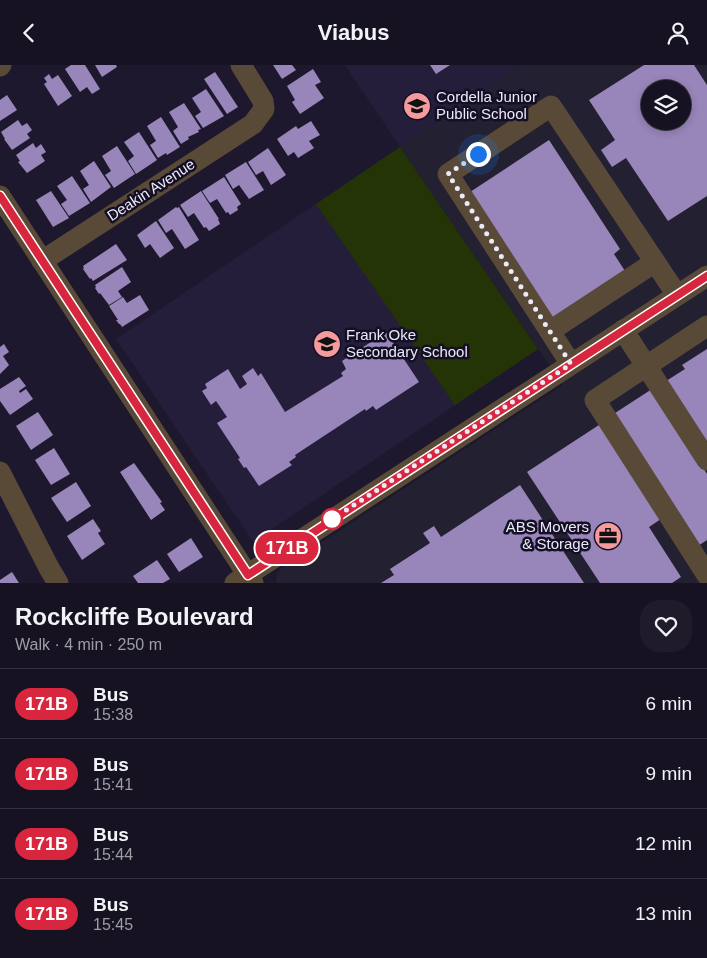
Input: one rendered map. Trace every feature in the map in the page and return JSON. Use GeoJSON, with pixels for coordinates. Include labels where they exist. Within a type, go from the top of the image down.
{"type":"FeatureCollection","features":[{"type":"Feature","properties":{"kind":"street","name":"Deakin Avenue"},"geometry":{"type":"LineString","coordinates":[[42,261],[253,124],[264,109],[263,101],[241,65]]}},
{"type":"Feature","properties":{"kind":"street"},"geometry":{"type":"LineString","coordinates":[[571,364],[448,174],[551,106],[677,295]]}},
{"type":"Feature","properties":{"kind":"street"},"geometry":{"type":"LineString","coordinates":[[0,195],[245,580],[707,276]]}},
{"type":"Feature","properties":{"kind":"street"},"geometry":{"type":"LineString","coordinates":[[550,331],[655,262]]}},
{"type":"Feature","properties":{"kind":"street"},"geometry":{"type":"LineString","coordinates":[[707,326],[595,400],[707,575]]}},
{"type":"Feature","properties":{"kind":"street"},"geometry":{"type":"LineString","coordinates":[[623,330],[707,460]]}},
{"type":"Feature","properties":{"kind":"street"},"geometry":{"type":"LineString","coordinates":[[0,472],[58,583]]}},
{"type":"Feature","properties":{"kind":"shaded area","name":"Cordella Junior Public School"},"geometry":{"type":"Polygon","coordinates":[[[345,65],[521,65],[400,147],[345,65]]]}},
{"type":"Feature","properties":{"kind":"shaded area"},"geometry":{"type":"Polygon","coordinates":[[[521,65],[707,65],[707,583],[276,583],[277,573],[282,568],[563,385],[400,147],[521,65]]]}},
{"type":"Feature","properties":{"kind":"shaded area","name":"Frank Oke Secondary School"},"geometry":{"type":"Polygon","coordinates":[[[400,147],[538,349],[253,542],[116,339],[400,147]]]}},
{"type":"Feature","properties":{"kind":"green space"},"geometry":{"type":"Polygon","coordinates":[[[400,147],[538,349],[455,405],[316,204],[400,147]]]}},
{"type":"Feature","properties":{"kind":"building"},"geometry":{"type":"Polygon","coordinates":[[[71,65],[85,65],[100,89],[92,94],[87,87],[80,92],[65,69],[71,65]]]}},
{"type":"Feature","properties":{"kind":"building"},"geometry":{"type":"Polygon","coordinates":[[[95,65],[116,65],[117,67],[102,77],[95,65]]]}},
{"type":"Feature","properties":{"kind":"building"},"geometry":{"type":"Polygon","coordinates":[[[273,65],[292,65],[296,70],[282,79],[273,65]]]}},
{"type":"Feature","properties":{"kind":"building"},"geometry":{"type":"Polygon","coordinates":[[[430,65],[450,65],[436,74],[430,65]]]}},
{"type":"Feature","properties":{"kind":"building"},"geometry":{"type":"Polygon","coordinates":[[[644,65],[694,65],[707,85],[707,196],[668,221],[626,158],[612,167],[601,150],[615,140],[589,100],[644,65]]]}},
{"type":"Feature","properties":{"kind":"building"},"geometry":{"type":"Polygon","coordinates":[[[313,69],[321,82],[315,85],[324,98],[300,114],[292,102],[295,100],[287,86],[313,69]]]}},
{"type":"Feature","properties":{"kind":"building"},"geometry":{"type":"Polygon","coordinates":[[[215,72],[238,107],[227,114],[204,79],[215,72]]]}},
{"type":"Feature","properties":{"kind":"building"},"geometry":{"type":"Polygon","coordinates":[[[49,74],[52,79],[58,75],[72,96],[58,106],[44,84],[47,82],[44,78],[49,74]]]}},
{"type":"Feature","properties":{"kind":"building"},"geometry":{"type":"Polygon","coordinates":[[[206,89],[224,116],[203,128],[195,116],[201,112],[192,98],[206,89]]]}},
{"type":"Feature","properties":{"kind":"building"},"geometry":{"type":"Polygon","coordinates":[[[7,95],[17,110],[0,121],[0,100],[7,95]]]}},
{"type":"Feature","properties":{"kind":"building"},"geometry":{"type":"Polygon","coordinates":[[[184,103],[201,129],[181,144],[173,131],[178,127],[169,112],[184,103]]]}},
{"type":"Feature","properties":{"kind":"building"},"geometry":{"type":"Polygon","coordinates":[[[161,117],[180,147],[158,158],[150,145],[156,141],[147,126],[161,117]]]}},
{"type":"Feature","properties":{"kind":"building"},"geometry":{"type":"Polygon","coordinates":[[[18,120],[22,126],[27,123],[32,130],[27,134],[30,138],[12,150],[1,132],[18,120]]]}},
{"type":"Feature","properties":{"kind":"building"},"geometry":{"type":"Polygon","coordinates":[[[311,121],[320,135],[309,141],[314,148],[298,158],[294,152],[288,156],[277,139],[296,126],[298,129],[311,121]]]}},
{"type":"Feature","properties":{"kind":"building"},"geometry":{"type":"Polygon","coordinates":[[[139,132],[157,160],[136,174],[128,161],[134,156],[124,142],[139,132]]]}},
{"type":"Feature","properties":{"kind":"building"},"geometry":{"type":"Polygon","coordinates":[[[549,140],[620,249],[614,254],[625,271],[550,320],[467,194],[549,140]]]}},
{"type":"Feature","properties":{"kind":"building"},"geometry":{"type":"Polygon","coordinates":[[[33,143],[36,148],[41,144],[46,152],[41,155],[45,161],[27,173],[18,162],[20,161],[16,155],[33,143]]]}},
{"type":"Feature","properties":{"kind":"building"},"geometry":{"type":"Polygon","coordinates":[[[117,146],[135,174],[114,188],[105,175],[111,171],[102,156],[117,146]]]}},
{"type":"Feature","properties":{"kind":"building"},"geometry":{"type":"Polygon","coordinates":[[[268,148],[286,175],[271,185],[263,171],[256,175],[248,162],[268,148]]]}},
{"type":"Feature","properties":{"kind":"building"},"geometry":{"type":"Polygon","coordinates":[[[94,161],[111,187],[91,202],[83,189],[89,185],[80,171],[94,161]]]}},
{"type":"Feature","properties":{"kind":"building"},"geometry":{"type":"Polygon","coordinates":[[[246,162],[264,190],[249,199],[239,185],[233,189],[225,175],[246,162]]]}},
{"type":"Feature","properties":{"kind":"building"},"geometry":{"type":"Polygon","coordinates":[[[72,176],[90,203],[69,216],[61,204],[67,200],[57,186],[72,176]]]}},
{"type":"Feature","properties":{"kind":"building"},"geometry":{"type":"Polygon","coordinates":[[[224,177],[241,204],[237,207],[238,210],[230,215],[228,212],[226,213],[217,199],[210,203],[202,191],[224,177]]]}},
{"type":"Feature","properties":{"kind":"building"},"geometry":{"type":"Polygon","coordinates":[[[51,191],[69,218],[53,227],[36,200],[51,191]]]}},
{"type":"Feature","properties":{"kind":"building"},"geometry":{"type":"Polygon","coordinates":[[[201,191],[219,219],[220,224],[209,231],[206,227],[204,228],[194,213],[188,217],[180,205],[201,191]]]}},
{"type":"Feature","properties":{"kind":"building"},"geometry":{"type":"Polygon","coordinates":[[[176,207],[179,207],[199,240],[185,249],[172,229],[166,233],[158,220],[176,207]]]}},
{"type":"Feature","properties":{"kind":"building"},"geometry":{"type":"Polygon","coordinates":[[[156,221],[174,248],[160,258],[150,244],[145,248],[137,235],[156,221]]]}},
{"type":"Feature","properties":{"kind":"building"},"geometry":{"type":"Polygon","coordinates":[[[116,244],[127,260],[93,281],[90,279],[83,266],[116,244]]]}},
{"type":"Feature","properties":{"kind":"building"},"geometry":{"type":"Polygon","coordinates":[[[122,267],[131,282],[118,291],[122,297],[109,305],[99,294],[95,285],[122,267]]]}},
{"type":"Feature","properties":{"kind":"building"},"geometry":{"type":"Polygon","coordinates":[[[140,295],[149,310],[122,327],[109,306],[123,297],[127,303],[140,295]]]}},
{"type":"Feature","properties":{"kind":"building"},"geometry":{"type":"Polygon","coordinates":[[[386,332],[419,382],[376,410],[373,406],[366,411],[365,409],[295,455],[296,457],[289,462],[292,465],[259,486],[238,459],[240,458],[217,423],[227,417],[216,401],[211,405],[202,391],[207,388],[205,384],[228,369],[240,389],[247,384],[242,376],[253,368],[258,376],[261,373],[285,412],[343,376],[341,373],[346,369],[342,361],[386,332]]]}},
{"type":"Feature","properties":{"kind":"building"},"geometry":{"type":"Polygon","coordinates":[[[4,344],[9,352],[3,356],[9,365],[0,374],[0,347],[4,344]]]}},
{"type":"Feature","properties":{"kind":"building"},"geometry":{"type":"Polygon","coordinates":[[[707,349],[707,450],[663,383],[685,369],[682,365],[707,349]]]}},
{"type":"Feature","properties":{"kind":"building"},"geometry":{"type":"Polygon","coordinates":[[[19,377],[26,386],[19,391],[20,393],[26,389],[33,399],[10,415],[0,401],[0,389],[19,377]]]}},
{"type":"Feature","properties":{"kind":"building"},"geometry":{"type":"Polygon","coordinates":[[[652,389],[707,474],[707,540],[698,546],[612,415],[652,389]]]}},
{"type":"Feature","properties":{"kind":"building"},"geometry":{"type":"Polygon","coordinates":[[[38,412],[53,435],[31,450],[16,426],[38,412]]]}},
{"type":"Feature","properties":{"kind":"building"},"geometry":{"type":"Polygon","coordinates":[[[602,423],[664,517],[649,527],[681,577],[672,583],[600,583],[527,472],[602,423]]]}},
{"type":"Feature","properties":{"kind":"building"},"geometry":{"type":"Polygon","coordinates":[[[54,448],[70,474],[51,485],[35,460],[54,448]]]}},
{"type":"Feature","properties":{"kind":"building"},"geometry":{"type":"Polygon","coordinates":[[[134,463],[162,502],[160,503],[165,510],[151,520],[120,472],[134,463]]]}},
{"type":"Feature","properties":{"kind":"building"},"geometry":{"type":"Polygon","coordinates":[[[76,482],[91,506],[67,522],[51,498],[76,482]]]}},
{"type":"Feature","properties":{"kind":"building"},"geometry":{"type":"Polygon","coordinates":[[[520,485],[584,583],[381,583],[394,575],[390,569],[430,543],[423,533],[434,526],[441,537],[520,485]]]}},
{"type":"Feature","properties":{"kind":"building"},"geometry":{"type":"Polygon","coordinates":[[[93,519],[101,531],[98,533],[105,544],[82,560],[67,536],[93,519]]]}},
{"type":"Feature","properties":{"kind":"building"},"geometry":{"type":"Polygon","coordinates":[[[191,538],[203,557],[179,572],[167,554],[191,538]]]}},
{"type":"Feature","properties":{"kind":"building"},"geometry":{"type":"Polygon","coordinates":[[[157,560],[170,579],[163,583],[138,583],[133,576],[157,560]]]}},
{"type":"Feature","properties":{"kind":"building"},"geometry":{"type":"Polygon","coordinates":[[[12,572],[19,583],[0,583],[0,580],[12,572]]]}},
{"type":"Feature","properties":{"kind":"bus line","name":"171B"},"geometry":{"type":"LineString","coordinates":[[0,196],[248,575],[707,276]]}},
{"type":"Feature","properties":{"kind":"place","name":"Cordella Junior Public School"},"geometry":{"type":"Point","coordinates":[417,106]}},
{"type":"Feature","properties":{"kind":"place","name":"Frank Oke Secondary School"},"geometry":{"type":"Point","coordinates":[327,344]}},
{"type":"Feature","properties":{"kind":"place","name":"ABS Movers & Storage"},"geometry":{"type":"Point","coordinates":[608,536]}},
{"type":"Feature","properties":{"kind":"route"},"geometry":{"type":"LineString","coordinates":[[332,519],[328,522],[571,364],[448,174],[478,154]]}}]}
